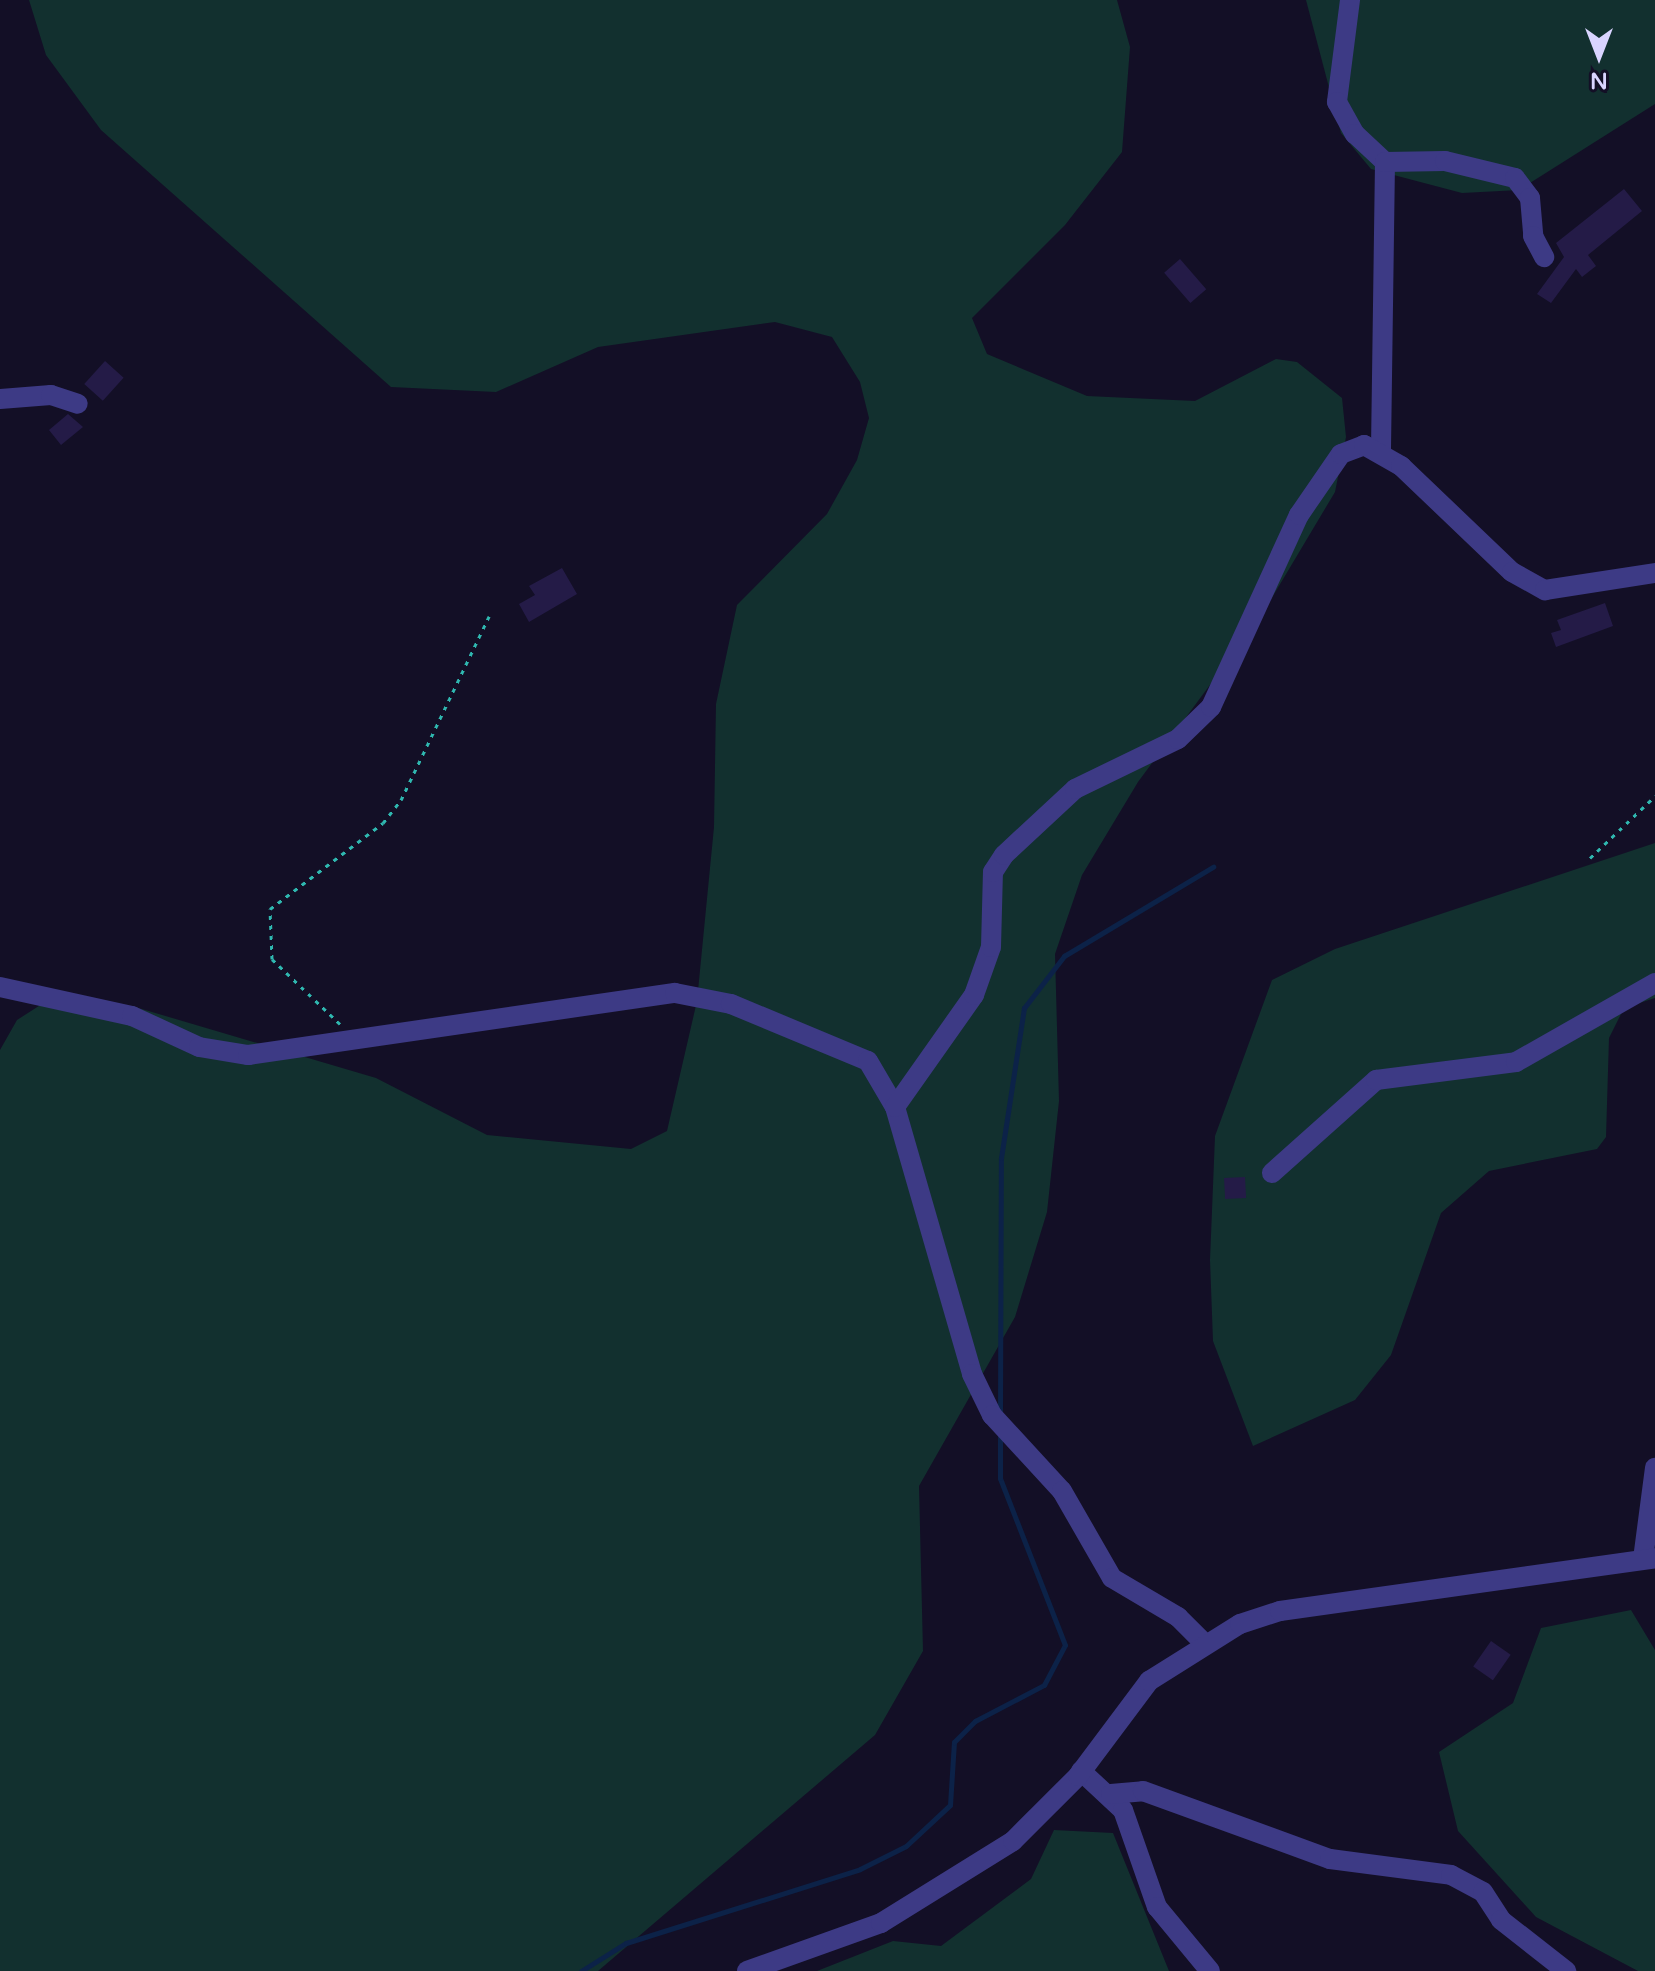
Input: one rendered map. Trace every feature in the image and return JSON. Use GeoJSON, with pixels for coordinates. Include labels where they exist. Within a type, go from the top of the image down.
{"type":"FeatureCollection","features":[{"type":"Feature","properties":{"kind":"street"},"geometry":{"type":"LineString","coordinates":[[1350,0],[1337,102],[1355,134],[1385,162],[1445,161],[1484,176],[1515,178],[1530,198],[1533,236],[1544,257]]}},
{"type":"Feature","properties":{"kind":"street"},"geometry":{"type":"LineString","coordinates":[[1381,453],[1385,162]]}},
{"type":"Feature","properties":{"kind":"street"},"geometry":{"type":"LineString","coordinates":[[0,399],[51,395],[78,404]]}},
{"type":"Feature","properties":{"kind":"street"},"geometry":{"type":"LineString","coordinates":[[895,1107],[974,995],[991,947],[993,872],[1017,838],[1075,789],[1194,726],[1211,707],[1299,515],[1331,463],[1364,445],[1381,453],[1437,496],[1512,572],[1545,590],[1655,573]]}},
{"type":"Feature","properties":{"kind":"street"},"geometry":{"type":"LineString","coordinates":[[1272,1173],[1376,1080],[1516,1062],[1655,983]]}},
{"type":"Feature","properties":{"kind":"street"},"geometry":{"type":"LineString","coordinates":[[0,987],[132,1016],[227,1055],[358,1040],[553,1005],[675,993],[731,1004],[868,1061],[895,1107],[972,1374],[992,1415],[1062,1491],[1112,1578],[1178,1617],[1204,1643]]}},
{"type":"Feature","properties":{"kind":"street"},"geometry":{"type":"LineString","coordinates":[[747,1971],[812,1953],[932,1894],[1013,1841],[1081,1771],[1149,1681],[1204,1643],[1280,1611],[1649,1559],[1655,1468]]}},
{"type":"Feature","properties":{"kind":"street"},"geometry":{"type":"LineString","coordinates":[[1081,1771],[1111,1794],[1129,1823],[1168,1926],[1210,1971]]}},
{"type":"Feature","properties":{"kind":"street"},"geometry":{"type":"LineString","coordinates":[[1111,1794],[1160,1796],[1330,1859],[1451,1875],[1483,1892],[1501,1920],[1566,1971]]}},
{"type":"Feature","properties":{"kind":"path"},"geometry":{"type":"LineString","coordinates":[[358,1040],[282,974],[268,946],[270,909],[375,830],[401,800],[489,616]]}},
{"type":"Feature","properties":{"kind":"path"},"geometry":{"type":"LineString","coordinates":[[1590,858],[1655,796]]}},
{"type":"Feature","properties":{"kind":"green space"},"geometry":{"type":"Polygon","coordinates":[[[29,0],[1117,0],[1130,47],[1122,152],[1065,225],[972,318],[987,354],[1087,396],[1195,401],[1276,359],[1297,362],[1342,398],[1346,437],[1335,492],[1261,616],[1138,782],[1082,875],[1055,954],[1059,1101],[1047,1212],[1015,1317],[919,1486],[923,1651],[875,1735],[598,1971],[0,1971],[0,1050],[17,1020],[56,995],[135,1007],[376,1078],[487,1135],[631,1149],[667,1131],[697,1001],[714,827],[716,704],[737,605],[827,514],[857,460],[869,418],[860,382],[832,337],[775,322],[598,347],[496,392],[391,387],[101,130],[46,55],[29,0]]]}},
{"type":"Feature","properties":{"kind":"green space"},"geometry":{"type":"Polygon","coordinates":[[[1306,0],[1655,0],[1655,104],[1519,190],[1462,193],[1371,169],[1341,133],[1306,0]]]}},
{"type":"Feature","properties":{"kind":"green space"},"geometry":{"type":"Polygon","coordinates":[[[1655,843],[1655,998],[1624,1008],[1609,1038],[1606,1137],[1597,1149],[1489,1171],[1441,1213],[1391,1355],[1355,1400],[1253,1446],[1213,1341],[1210,1260],[1215,1136],[1272,980],[1335,949],[1655,843]]]}},
{"type":"Feature","properties":{"kind":"green space"},"geometry":{"type":"Polygon","coordinates":[[[1631,1610],[1655,1650],[1655,1971],[1638,1971],[1536,1917],[1458,1831],[1439,1752],[1513,1703],[1541,1628],[1631,1610]]]}},
{"type":"Feature","properties":{"kind":"green space"},"geometry":{"type":"Polygon","coordinates":[[[1054,1830],[1113,1833],[1169,1971],[817,1971],[893,1941],[941,1946],[1031,1879],[1054,1830]]]}},
{"type":"Feature","properties":{"kind":"building"},"geometry":{"type":"Polygon","coordinates":[[[1624,189],[1642,211],[1588,255],[1596,266],[1582,277],[1576,269],[1551,303],[1537,294],[1564,257],[1556,243],[1624,189]]]}},
{"type":"Feature","properties":{"kind":"building"},"geometry":{"type":"Polygon","coordinates":[[[1180,259],[1206,289],[1190,303],[1164,273],[1180,259]]]}},
{"type":"Feature","properties":{"kind":"building"},"geometry":{"type":"Polygon","coordinates":[[[105,361],[124,378],[103,401],[84,384],[105,361]]]}},
{"type":"Feature","properties":{"kind":"building"},"geometry":{"type":"Polygon","coordinates":[[[68,414],[83,427],[61,445],[49,430],[68,414]]]}},
{"type":"Feature","properties":{"kind":"building"},"geometry":{"type":"Polygon","coordinates":[[[562,568],[577,594],[529,622],[519,604],[535,595],[529,586],[562,568]]]}},
{"type":"Feature","properties":{"kind":"building"},"geometry":{"type":"Polygon","coordinates":[[[1605,603],[1613,626],[1556,647],[1551,633],[1561,630],[1557,620],[1605,603]]]}},
{"type":"Feature","properties":{"kind":"building"},"geometry":{"type":"Polygon","coordinates":[[[1245,1177],[1246,1198],[1225,1199],[1224,1178],[1245,1177]]]}},
{"type":"Feature","properties":{"kind":"building"},"geometry":{"type":"Polygon","coordinates":[[[1491,1641],[1511,1655],[1493,1680],[1473,1666],[1491,1641]]]}},
{"type":"Feature","properties":{"kind":"waterway"},"geometry":{"type":"LineString","coordinates":[[1000,1413],[1001,1158],[1024,1008],[1064,956],[1213,867]]}},
{"type":"Feature","properties":{"kind":"waterway"},"geometry":{"type":"LineString","coordinates":[[581,1971],[626,1943],[860,1869],[906,1846],[950,1805],[954,1742],[975,1721],[1044,1685],[1065,1645],[1000,1478],[1000,1431]]}}]}
